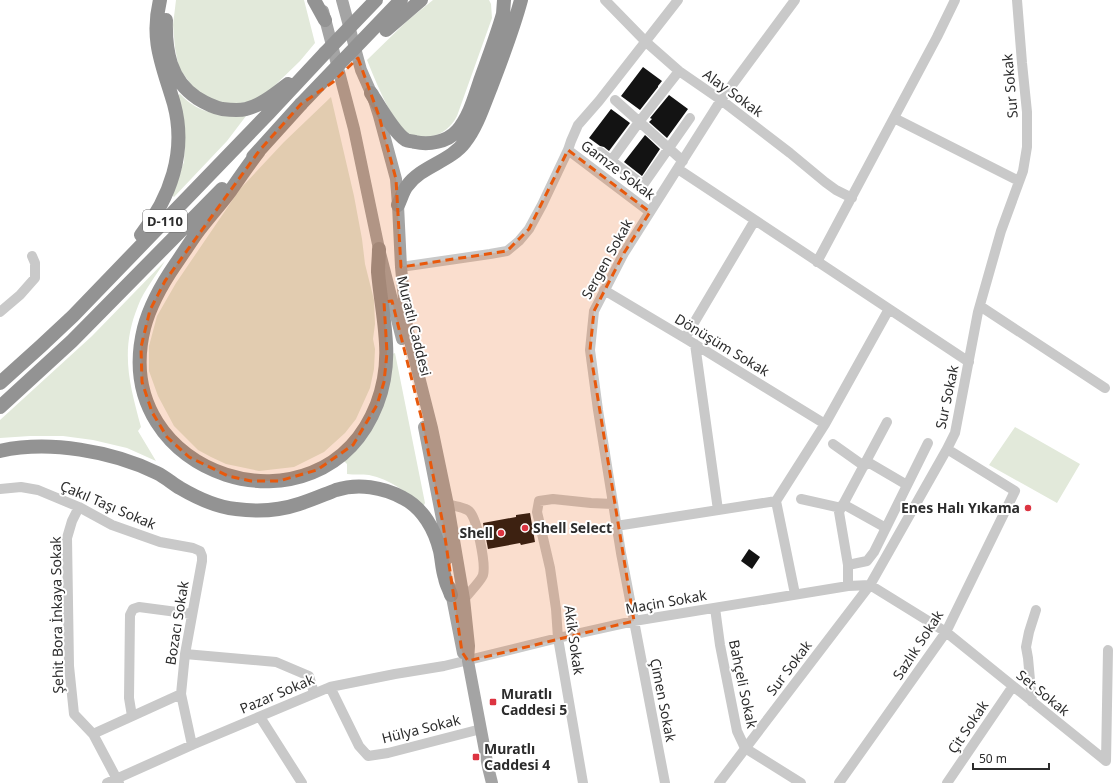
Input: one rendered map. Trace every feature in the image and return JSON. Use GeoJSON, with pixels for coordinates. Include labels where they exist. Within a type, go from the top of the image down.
{"type":"FeatureCollection","features":[{"type":"Feature","properties":{"kind":"highway"},"geometry":{"type":"LineString","coordinates":[[116,272],[126,254],[152,221],[169,189],[174,174],[178,146],[176,117],[157,44],[157,18],[160,0]]}},
{"type":"Feature","properties":{"kind":"highway"},"geometry":{"type":"LineString","coordinates":[[169,0],[166,33],[171,66],[178,80],[191,94],[204,103],[216,108],[229,110],[245,109],[259,104],[281,89],[325,53]]}},
{"type":"Feature","properties":{"kind":"highway"},"geometry":{"type":"LineString","coordinates":[[314,0],[325,20]]}},
{"type":"Feature","properties":{"kind":"highway","name":"D-110"},"geometry":{"type":"LineString","coordinates":[[0,383],[62,326],[116,272],[376,0]]}},
{"type":"Feature","properties":{"kind":"highway","name":"D-110"},"geometry":{"type":"LineString","coordinates":[[0,407],[72,341],[259,151],[301,104],[401,0]]}},
{"type":"Feature","properties":{"kind":"highway"},"geometry":{"type":"LineString","coordinates":[[301,104],[333,82],[378,37],[421,0]]}},
{"type":"Feature","properties":{"kind":"highway"},"geometry":{"type":"LineString","coordinates":[[371,93],[388,120],[406,140],[429,143],[450,138],[465,121],[474,100],[503,14],[504,0]]}},
{"type":"Feature","properties":{"kind":"highway"},"geometry":{"type":"LineString","coordinates":[[398,205],[408,186],[420,174],[450,157],[466,142],[487,96],[521,0]]}},
{"type":"Feature","properties":{"kind":"highway"},"geometry":{"type":"LineString","coordinates":[[259,151],[197,234],[165,281],[150,310],[144,329],[140,364],[146,398],[160,428],[175,445],[189,457],[207,468],[228,476],[251,481],[279,481],[299,477],[317,470],[334,460],[353,445],[377,405],[384,382],[387,353],[386,327],[378,270],[379,249]]}},
{"type":"Feature","properties":{"kind":"highway"},"geometry":{"type":"LineString","coordinates":[[0,452],[30,448],[53,448],[74,449],[100,453],[126,461],[157,474],[197,498],[233,509],[254,511],[284,508],[350,487],[367,486],[389,491],[404,498],[418,508],[431,526],[440,552],[444,578],[457,597]]}},
{"type":"Feature","properties":{"kind":"main road","name":"Muratlı Caddesi"},"geometry":{"type":"LineString","coordinates":[[320,0],[354,129],[379,249],[421,416],[457,597]]}},
{"type":"Feature","properties":{"kind":"main road","name":"Muratlı Caddesi"},"geometry":{"type":"LineString","coordinates":[[342,0],[361,70],[379,116],[396,178],[403,299],[410,341],[432,428],[448,505],[462,652],[468,661],[492,783]]}},
{"type":"Feature","properties":{"kind":"street","name":"Alay Sokak"},"geometry":{"type":"LineString","coordinates":[[605,0],[646,42],[679,71],[721,100],[825,182],[836,190],[852,198]]}},
{"type":"Feature","properties":{"kind":"street"},"geometry":{"type":"LineString","coordinates":[[401,267],[507,251],[518,241],[529,229],[542,205],[578,125],[646,42],[678,0]]}},
{"type":"Feature","properties":{"kind":"street","name":"Sergen Sokak"},"geometry":{"type":"LineString","coordinates":[[634,621],[616,526],[590,350],[594,311],[624,253],[721,100],[794,0]]}},
{"type":"Feature","properties":{"kind":"street"},"geometry":{"type":"LineString","coordinates":[[817,262],[937,37],[955,0]]}},
{"type":"Feature","properties":{"kind":"street","name":"Sur Sokak"},"geometry":{"type":"LineString","coordinates":[[719,783],[870,585],[955,433],[980,306],[1001,231],[1022,171],[1027,146],[1027,112],[1017,0]]}},
{"type":"Feature","properties":{"kind":"street"},"geometry":{"type":"LineString","coordinates":[[611,161],[679,71]]}},
{"type":"Feature","properties":{"kind":"street"},"geometry":{"type":"LineString","coordinates":[[614,100],[669,148],[680,165],[755,220],[969,362]]}},
{"type":"Feature","properties":{"kind":"street"},"geometry":{"type":"LineString","coordinates":[[600,152],[643,185],[690,118]]}},
{"type":"Feature","properties":{"kind":"street"},"geometry":{"type":"LineString","coordinates":[[894,118],[1019,180]]}},
{"type":"Feature","properties":{"kind":"street","name":"Gamze Sokak"},"geometry":{"type":"LineString","coordinates":[[568,150],[650,212]]}},
{"type":"Feature","properties":{"kind":"street"},"geometry":{"type":"LineString","coordinates":[[685,338],[755,220]]}},
{"type":"Feature","properties":{"kind":"street"},"geometry":{"type":"LineString","coordinates":[[0,312],[20,295],[35,278],[35,263],[32,256]]}},
{"type":"Feature","properties":{"kind":"street","name":"Dönüşüm Sokak"},"geometry":{"type":"LineString","coordinates":[[604,290],[825,424]]}},
{"type":"Feature","properties":{"kind":"street"},"geometry":{"type":"LineString","coordinates":[[980,306],[1105,388]]}},
{"type":"Feature","properties":{"kind":"street"},"geometry":{"type":"LineString","coordinates":[[796,594],[776,501],[825,424],[888,309]]}},
{"type":"Feature","properties":{"kind":"street"},"geometry":{"type":"LineString","coordinates":[[695,344],[718,510]]}},
{"type":"Feature","properties":{"kind":"street"},"geometry":{"type":"LineString","coordinates":[[848,586],[848,565],[839,512],[887,422]]}},
{"type":"Feature","properties":{"kind":"street"},"geometry":{"type":"LineString","coordinates":[[848,565],[867,561],[874,552],[928,443]]}},
{"type":"Feature","properties":{"kind":"street"},"geometry":{"type":"LineString","coordinates":[[833,444],[907,485]]}},
{"type":"Feature","properties":{"kind":"street","name":"Sazlık Sokak"},"geometry":{"type":"LineString","coordinates":[[839,783],[946,632],[1015,492],[947,449]]}},
{"type":"Feature","properties":{"kind":"street","name":"Çakıl Taşı Sokak"},"geometry":{"type":"LineString","coordinates":[[0,489],[22,487],[38,490],[79,507],[112,525],[160,542],[193,548],[200,551],[202,556]]}},
{"type":"Feature","properties":{"kind":"street","name":"Akik Sokak"},"geometry":{"type":"LineString","coordinates":[[583,783],[558,638],[556,609],[550,568],[537,512],[539,501],[553,499],[613,504]]}},
{"type":"Feature","properties":{"kind":"street"},"geometry":{"type":"LineString","coordinates":[[801,499],[842,506],[886,528]]}},
{"type":"Feature","properties":{"kind":"street"},"geometry":{"type":"LineString","coordinates":[[616,526],[776,501]]}},
{"type":"Feature","properties":{"kind":"street"},"geometry":{"type":"LineString","coordinates":[[448,505],[454,505],[469,511],[474,519],[484,561],[483,575],[457,597]]}},
{"type":"Feature","properties":{"kind":"street","name":"Şehit Bora İnkaya Sokak"},"geometry":{"type":"LineString","coordinates":[[79,507],[66,538],[69,666],[74,714],[93,734],[118,781]]}},
{"type":"Feature","properties":{"kind":"street","name":"Bozacı Sokak"},"geometry":{"type":"LineString","coordinates":[[192,745],[181,694],[185,654],[202,556]]}},
{"type":"Feature","properties":{"kind":"street","name":"Maçin Sokak"},"geometry":{"type":"LineString","coordinates":[[468,661],[558,638],[634,621],[848,586],[870,585]]}},
{"type":"Feature","properties":{"kind":"street","name":"Set Sokak"},"geometry":{"type":"LineString","coordinates":[[870,585],[946,632],[1106,762],[1108,650]]}},
{"type":"Feature","properties":{"kind":"street"},"geometry":{"type":"LineString","coordinates":[[132,716],[129,698],[130,615],[133,609],[139,606],[192,614]]}},
{"type":"Feature","properties":{"kind":"street","name":"Bahçeli Sokak"},"geometry":{"type":"LineString","coordinates":[[715,608],[720,645],[736,731],[746,748],[801,783]]}},
{"type":"Feature","properties":{"kind":"street"},"geometry":{"type":"LineString","coordinates":[[1032,702],[1026,647],[1036,610]]}},
{"type":"Feature","properties":{"kind":"street","name":"Çimen Sokak"},"geometry":{"type":"LineString","coordinates":[[634,621],[665,783]]}},
{"type":"Feature","properties":{"kind":"street"},"geometry":{"type":"LineString","coordinates":[[185,654],[276,662],[309,676],[314,693]]}},
{"type":"Feature","properties":{"kind":"street","name":"Pazar Sokak"},"geometry":{"type":"LineString","coordinates":[[107,783],[118,781],[192,745],[330,687],[468,661]]}},
{"type":"Feature","properties":{"kind":"street","name":"Çit Sokak"},"geometry":{"type":"LineString","coordinates":[[947,783],[1013,686]]}},
{"type":"Feature","properties":{"kind":"street","name":"Hülya Sokak"},"geometry":{"type":"LineString","coordinates":[[330,687],[359,746],[368,756],[481,729]]}},
{"type":"Feature","properties":{"kind":"street"},"geometry":{"type":"LineString","coordinates":[[93,734],[181,694]]}},
{"type":"Feature","properties":{"kind":"street"},"geometry":{"type":"LineString","coordinates":[[260,717],[302,783]]}},
{"type":"Feature","properties":{"kind":"highlighted area"},"geometry":{"type":"Polygon","coordinates":[[[358,58],[379,116],[396,179],[401,267],[507,251],[529,229],[568,150],[650,212],[624,253],[594,311],[590,350],[634,621],[468,661],[462,652],[443,524],[421,416],[392,301],[384,302],[387,353],[384,382],[377,405],[353,445],[317,470],[279,481],[251,481],[228,476],[189,457],[167,437],[152,412],[142,382],[141,347],[150,310],[165,281],[259,151],[301,104],[333,82],[358,58]]]}},
{"type":"Feature","properties":{"kind":"green space"},"geometry":{"type":"Polygon","coordinates":[[[176,0],[304,0],[315,43],[300,61],[266,94],[253,101],[242,103],[224,103],[208,98],[193,87],[179,68],[173,25],[176,0]]]}},
{"type":"Feature","properties":{"kind":"green space"},"geometry":{"type":"Polygon","coordinates":[[[433,0],[489,0],[491,4],[492,18],[455,120],[447,129],[436,135],[417,137],[406,131],[398,123],[380,90],[367,60],[407,21],[433,0]]]}},
{"type":"Feature","properties":{"kind":"green space"},"geometry":{"type":"Polygon","coordinates":[[[180,94],[195,106],[203,110],[219,114],[246,116],[227,141],[174,197],[172,195],[184,162],[185,142],[177,96],[180,94]]]}},
{"type":"Feature","properties":{"kind":"green space"},"geometry":{"type":"Polygon","coordinates":[[[331,97],[354,196],[365,264],[374,300],[375,324],[373,339],[375,349],[374,369],[370,388],[356,419],[345,433],[324,452],[294,467],[259,471],[226,464],[198,450],[174,426],[158,396],[149,371],[149,346],[157,316],[176,283],[240,189],[284,142],[331,97]]]}},
{"type":"Feature","properties":{"kind":"green space"},"geometry":{"type":"Polygon","coordinates":[[[165,261],[138,306],[132,322],[128,352],[130,381],[141,427],[138,431],[156,461],[127,448],[93,440],[63,436],[0,438],[0,420],[92,336],[165,261]]]}},
{"type":"Feature","properties":{"kind":"green space"},"geometry":{"type":"Polygon","coordinates":[[[395,353],[425,503],[423,507],[391,483],[369,475],[347,474],[347,464],[343,460],[366,436],[377,414],[390,355],[395,353]]]}},
{"type":"Feature","properties":{"kind":"green space"},"geometry":{"type":"Polygon","coordinates":[[[1015,427],[1080,464],[1057,503],[989,465],[1015,427]]]}},
{"type":"Feature","properties":{"kind":"building"},"geometry":{"type":"Polygon","coordinates":[[[643,67],[662,81],[640,110],[621,96],[643,67]]]}},
{"type":"Feature","properties":{"kind":"building"},"geometry":{"type":"Polygon","coordinates":[[[669,95],[688,109],[667,138],[649,122],[652,119],[650,118],[669,95]]]}},
{"type":"Feature","properties":{"kind":"building"},"geometry":{"type":"Polygon","coordinates":[[[611,109],[630,123],[609,151],[589,138],[611,109]]]}},
{"type":"Feature","properties":{"kind":"building"},"geometry":{"type":"Polygon","coordinates":[[[645,135],[660,149],[642,176],[624,162],[645,135]]]}},
{"type":"Feature","properties":{"kind":"building"},"geometry":{"type":"Polygon","coordinates":[[[530,513],[535,542],[521,545],[520,543],[488,549],[483,523],[530,513]]]}},
{"type":"Feature","properties":{"kind":"building"},"geometry":{"type":"Polygon","coordinates":[[[749,549],[760,557],[752,569],[741,561],[749,549]]]}},
{"type":"Feature","properties":{"kind":"place","name":"Enes Halı Yıkama"},"geometry":{"type":"Point","coordinates":[1028,508]}},
{"type":"Feature","properties":{"kind":"place","name":"Shell Select"},"geometry":{"type":"Point","coordinates":[525,528]}},
{"type":"Feature","properties":{"kind":"place","name":"Shell"},"geometry":{"type":"Point","coordinates":[501,533]}},
{"type":"Feature","properties":{"kind":"place","name":"Muratlı Caddesi 5"},"geometry":{"type":"Point","coordinates":[493,702]}},
{"type":"Feature","properties":{"kind":"place","name":"Muratlı Caddesi 4"},"geometry":{"type":"Point","coordinates":[476,757]}}]}
